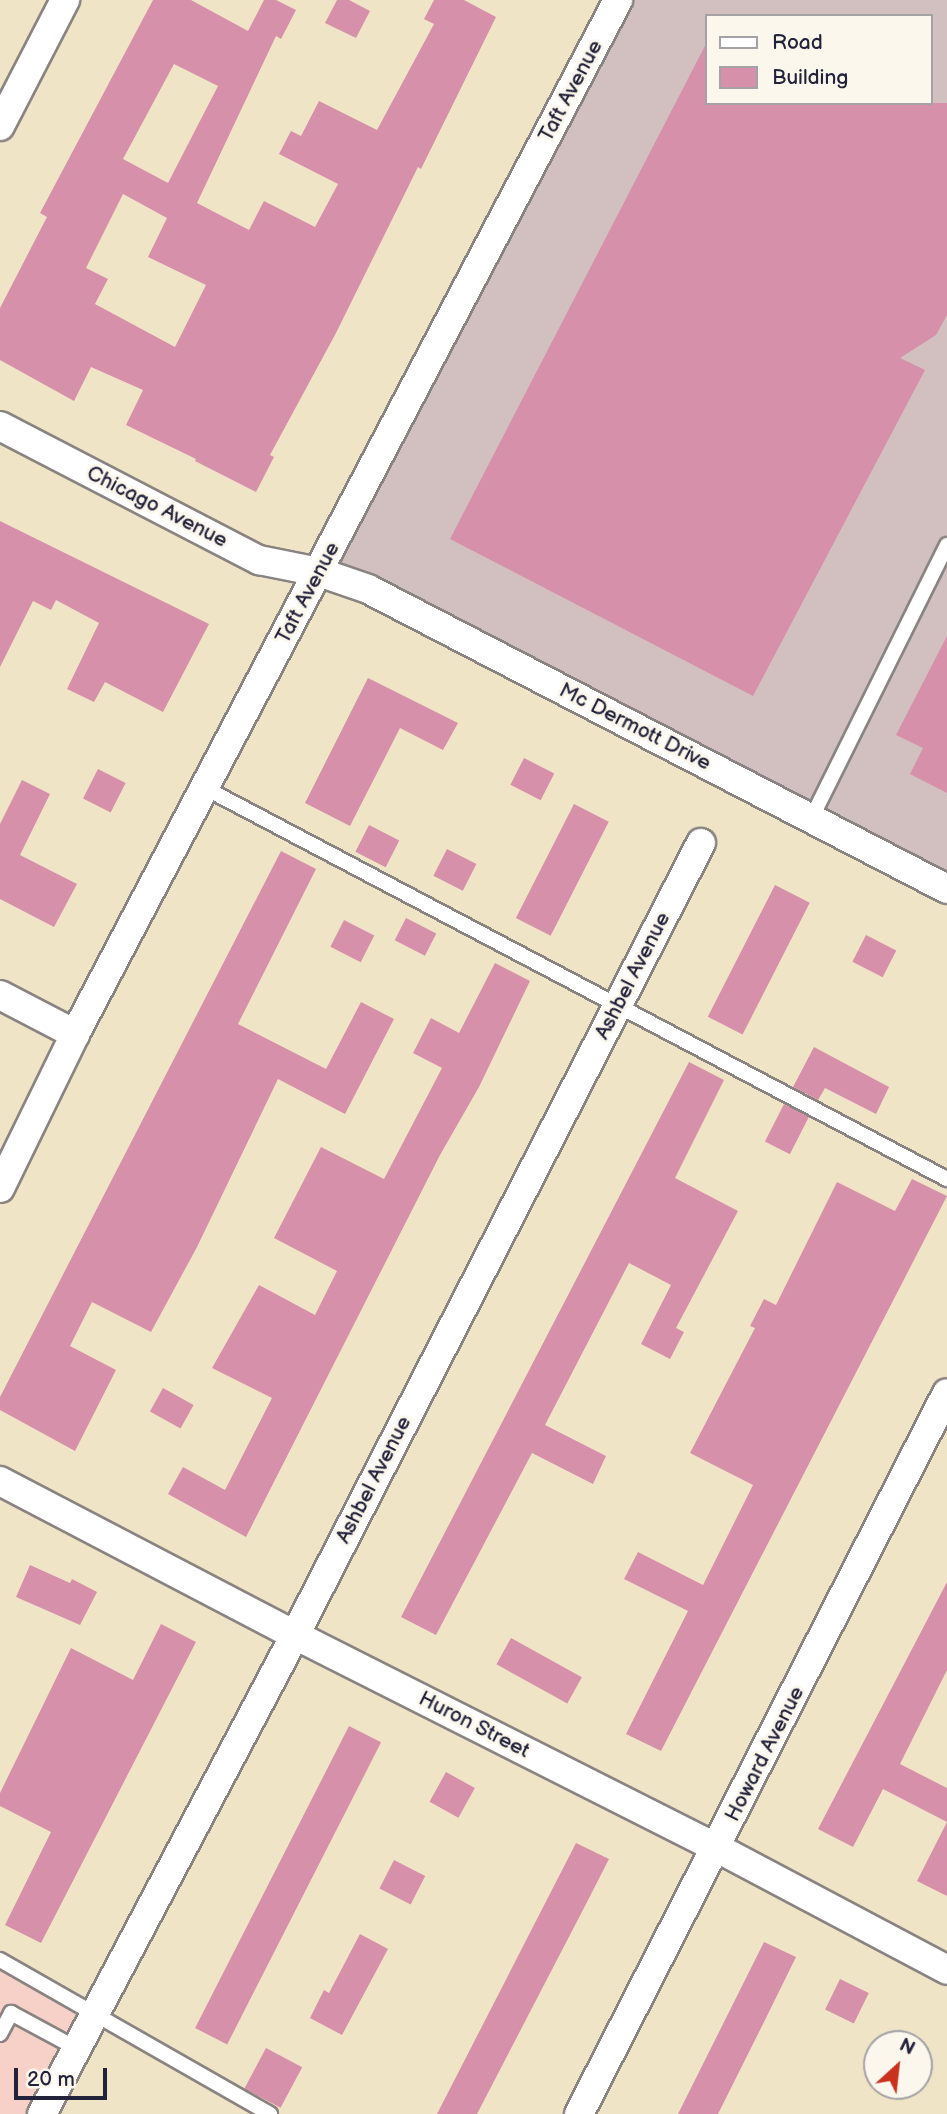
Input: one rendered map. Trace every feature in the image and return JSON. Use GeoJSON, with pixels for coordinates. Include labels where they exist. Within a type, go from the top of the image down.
{"type":"FeatureCollection","features":[{"type":"Feature","properties":{"kind":"street"},"geometry":{"type":"LineString","coordinates":[[0,126],[65,0]]}},
{"type":"Feature","properties":{"kind":"street","name":"Taft Avenue"},"geometry":{"type":"LineString","coordinates":[[0,1188],[75,1034],[618,0]]}},
{"type":"Feature","properties":{"kind":"street","name":"Chicago Avenue"},"geometry":{"type":"LineString","coordinates":[[0,426],[259,560],[319,572]]}},
{"type":"Feature","properties":{"kind":"street","name":"Mc Dermott Drive"},"geometry":{"type":"LineString","coordinates":[[319,572],[368,589],[947,889]]}},
{"type":"Feature","properties":{"kind":"street","name":"Ashbel Avenue"},"geometry":{"type":"LineString","coordinates":[[41,2114],[295,1635],[701,843]]}},
{"type":"Feature","properties":{"kind":"street"},"geometry":{"type":"LineString","coordinates":[[0,995],[75,1034]]}},
{"type":"Feature","properties":{"kind":"street","name":"Howard Avenue"},"geometry":{"type":"LineString","coordinates":[[579,2114],[718,1848],[947,1393]]}},
{"type":"Feature","properties":{"kind":"street","name":"Huron Street"},"geometry":{"type":"LineString","coordinates":[[0,1481],[295,1635],[718,1848],[947,1970]]}},
{"type":"Feature","properties":{"kind":"lane"},"geometry":{"type":"LineString","coordinates":[[811,818],[947,545]]}},
{"type":"Feature","properties":{"kind":"lane"},"geometry":{"type":"LineString","coordinates":[[205,788],[947,1179]]}},
{"type":"Feature","properties":{"kind":"lane"},"geometry":{"type":"LineString","coordinates":[[0,1960],[270,2114]]}},
{"type":"Feature","properties":{"kind":"lane"},"geometry":{"type":"LineString","coordinates":[[0,2034],[10,2014],[76,2048]]}},
{"type":"Feature","properties":{"kind":"shaded area"},"geometry":{"type":"Polygon","coordinates":[[[630,0],[947,0],[947,876],[335,566],[630,0]]]}},
{"type":"Feature","properties":{"kind":"shaded area"},"geometry":{"type":"Polygon","coordinates":[[[0,1949],[108,2011],[53,2114],[0,2114],[0,1949]]]}},
{"type":"Feature","properties":{"kind":"building"},"geometry":{"type":"Polygon","coordinates":[[[153,0],[191,0],[248,31],[264,0],[276,0],[296,10],[281,39],[276,36],[197,203],[249,230],[264,201],[315,227],[338,184],[279,154],[291,131],[301,136],[319,101],[377,130],[434,24],[424,19],[434,0],[464,0],[496,17],[421,169],[418,167],[336,333],[270,455],[274,457],[256,492],[126,425],[143,390],[91,367],[74,401],[0,360],[0,308],[47,217],[40,213],[153,0]],[[174,64],[123,159],[168,183],[218,86],[174,64]],[[123,194],[86,268],[108,279],[95,304],[175,347],[206,285],[148,257],[167,218],[123,194]]]}},
{"type":"Feature","properties":{"kind":"building"},"geometry":{"type":"Polygon","coordinates":[[[337,0],[349,0],[370,11],[356,38],[325,23],[337,0]]]}},
{"type":"Feature","properties":{"kind":"building"},"geometry":{"type":"Polygon","coordinates":[[[706,44],[706,105],[947,103],[947,315],[936,335],[900,358],[925,370],[753,696],[450,539],[706,44]]]}},
{"type":"Feature","properties":{"kind":"building"},"geometry":{"type":"Polygon","coordinates":[[[0,521],[209,624],[163,712],[105,682],[94,702],[67,689],[99,623],[56,600],[51,610],[33,601],[0,667],[0,521]]]}},
{"type":"Feature","properties":{"kind":"building"},"geometry":{"type":"Polygon","coordinates":[[[947,636],[947,793],[910,774],[923,748],[896,735],[947,636]]]}},
{"type":"Feature","properties":{"kind":"building"},"geometry":{"type":"Polygon","coordinates":[[[368,678],[458,723],[443,750],[400,728],[350,826],[305,803],[368,678]]]}},
{"type":"Feature","properties":{"kind":"building"},"geometry":{"type":"Polygon","coordinates":[[[524,758],[554,773],[541,800],[510,785],[524,758]]]}},
{"type":"Feature","properties":{"kind":"building"},"geometry":{"type":"Polygon","coordinates":[[[98,769],[126,783],[111,812],[83,798],[98,769]]]}},
{"type":"Feature","properties":{"kind":"building"},"geometry":{"type":"Polygon","coordinates":[[[22,780],[50,794],[20,855],[77,884],[54,927],[0,899],[0,824],[22,780]]]}},
{"type":"Feature","properties":{"kind":"building"},"geometry":{"type":"Polygon","coordinates":[[[574,804],[609,822],[551,936],[516,918],[574,804]]]}},
{"type":"Feature","properties":{"kind":"building"},"geometry":{"type":"Polygon","coordinates":[[[369,825],[399,840],[386,867],[355,852],[369,825]]]}},
{"type":"Feature","properties":{"kind":"building"},"geometry":{"type":"Polygon","coordinates":[[[447,849],[476,864],[463,891],[433,876],[447,849]]]}},
{"type":"Feature","properties":{"kind":"building"},"geometry":{"type":"Polygon","coordinates":[[[281,851],[316,869],[238,1024],[326,1069],[361,1002],[394,1019],[345,1114],[278,1079],[197,1247],[151,1332],[92,1302],[70,1346],[116,1370],[75,1451],[0,1410],[0,1397],[281,851]]]}},
{"type":"Feature","properties":{"kind":"building"},"geometry":{"type":"Polygon","coordinates":[[[775,885],[810,903],[743,1035],[708,1017],[775,885]]]}},
{"type":"Feature","properties":{"kind":"building"},"geometry":{"type":"Polygon","coordinates":[[[406,918],[436,933],[425,956],[395,940],[406,918]]]}},
{"type":"Feature","properties":{"kind":"building"},"geometry":{"type":"Polygon","coordinates":[[[344,920],[374,935],[361,962],[330,947],[344,920]]]}},
{"type":"Feature","properties":{"kind":"building"},"geometry":{"type":"Polygon","coordinates":[[[866,935],[896,950],[883,977],[852,962],[866,935]]]}},
{"type":"Feature","properties":{"kind":"building"},"geometry":{"type":"Polygon","coordinates":[[[495,963],[530,981],[479,1087],[440,1155],[246,1537],[168,1494],[183,1467],[225,1490],[272,1398],[212,1368],[259,1285],[315,1315],[337,1271],[274,1238],[321,1147],[384,1179],[442,1068],[413,1053],[431,1018],[459,1033],[495,963]]]}},
{"type":"Feature","properties":{"kind":"building"},"geometry":{"type":"Polygon","coordinates":[[[814,1047],[889,1087],[876,1114],[825,1088],[818,1100],[793,1087],[814,1047]]]}},
{"type":"Feature","properties":{"kind":"building"},"geometry":{"type":"Polygon","coordinates":[[[689,1062],[724,1080],[675,1178],[738,1211],[676,1328],[684,1332],[670,1359],[641,1344],[671,1285],[629,1263],[545,1425],[606,1456],[593,1484],[532,1453],[436,1635],[401,1617],[689,1062]]]}},
{"type":"Feature","properties":{"kind":"building"},"geometry":{"type":"Polygon","coordinates":[[[784,1104],[809,1117],[790,1154],[765,1141],[784,1104]]]}},
{"type":"Feature","properties":{"kind":"building"},"geometry":{"type":"Polygon","coordinates":[[[912,1179],[947,1196],[661,1751],[626,1734],[688,1611],[624,1579],[638,1552],[703,1585],[753,1485],[690,1453],[755,1328],[750,1326],[764,1299],[776,1305],[837,1182],[895,1211],[912,1179]]]}},
{"type":"Feature","properties":{"kind":"building"},"geometry":{"type":"Polygon","coordinates":[[[163,1388],[194,1405],[181,1429],[150,1412],[163,1388]]]}},
{"type":"Feature","properties":{"kind":"building"},"geometry":{"type":"Polygon","coordinates":[[[30,1565],[70,1583],[72,1579],[97,1592],[80,1625],[16,1597],[30,1565]]]}},
{"type":"Feature","properties":{"kind":"building"},"geometry":{"type":"Polygon","coordinates":[[[947,1582],[947,1670],[900,1764],[947,1788],[947,1822],[883,1789],[853,1847],[818,1829],[947,1582]]]}},
{"type":"Feature","properties":{"kind":"building"},"geometry":{"type":"Polygon","coordinates":[[[161,1624],[196,1642],[41,1943],[5,1925],[51,1832],[0,1806],[0,1793],[71,1648],[133,1680],[161,1624]]]}},
{"type":"Feature","properties":{"kind":"building"},"geometry":{"type":"Polygon","coordinates":[[[511,1638],[582,1677],[567,1704],[496,1664],[511,1638]]]}},
{"type":"Feature","properties":{"kind":"building"},"geometry":{"type":"Polygon","coordinates":[[[349,1726],[381,1742],[227,2044],[195,2028],[349,1726]]]}},
{"type":"Feature","properties":{"kind":"building"},"geometry":{"type":"Polygon","coordinates":[[[446,1772],[475,1788],[458,1818],[430,1802],[446,1772]]]}},
{"type":"Feature","properties":{"kind":"building"},"geometry":{"type":"Polygon","coordinates":[[[947,1822],[947,1896],[917,1881],[947,1822]]]}},
{"type":"Feature","properties":{"kind":"building"},"geometry":{"type":"Polygon","coordinates":[[[576,1843],[609,1859],[585,1906],[477,2114],[437,2114],[576,1843]]]}},
{"type":"Feature","properties":{"kind":"building"},"geometry":{"type":"Polygon","coordinates":[[[394,1860],[425,1876],[411,1904],[379,1889],[394,1860]]]}},
{"type":"Feature","properties":{"kind":"building"},"geometry":{"type":"Polygon","coordinates":[[[360,1934],[388,1949],[342,2035],[310,2018],[324,1990],[329,1993],[360,1934]]]}},
{"type":"Feature","properties":{"kind":"building"},"geometry":{"type":"Polygon","coordinates":[[[764,1942],[796,1957],[718,2114],[678,2114],[764,1942]]]}},
{"type":"Feature","properties":{"kind":"building"},"geometry":{"type":"Polygon","coordinates":[[[840,1979],[869,1993],[854,2024],[825,2010],[840,1979]]]}},
{"type":"Feature","properties":{"kind":"building"},"geometry":{"type":"Polygon","coordinates":[[[266,2048],[302,2067],[281,2108],[244,2089],[266,2048]]]}}]}
